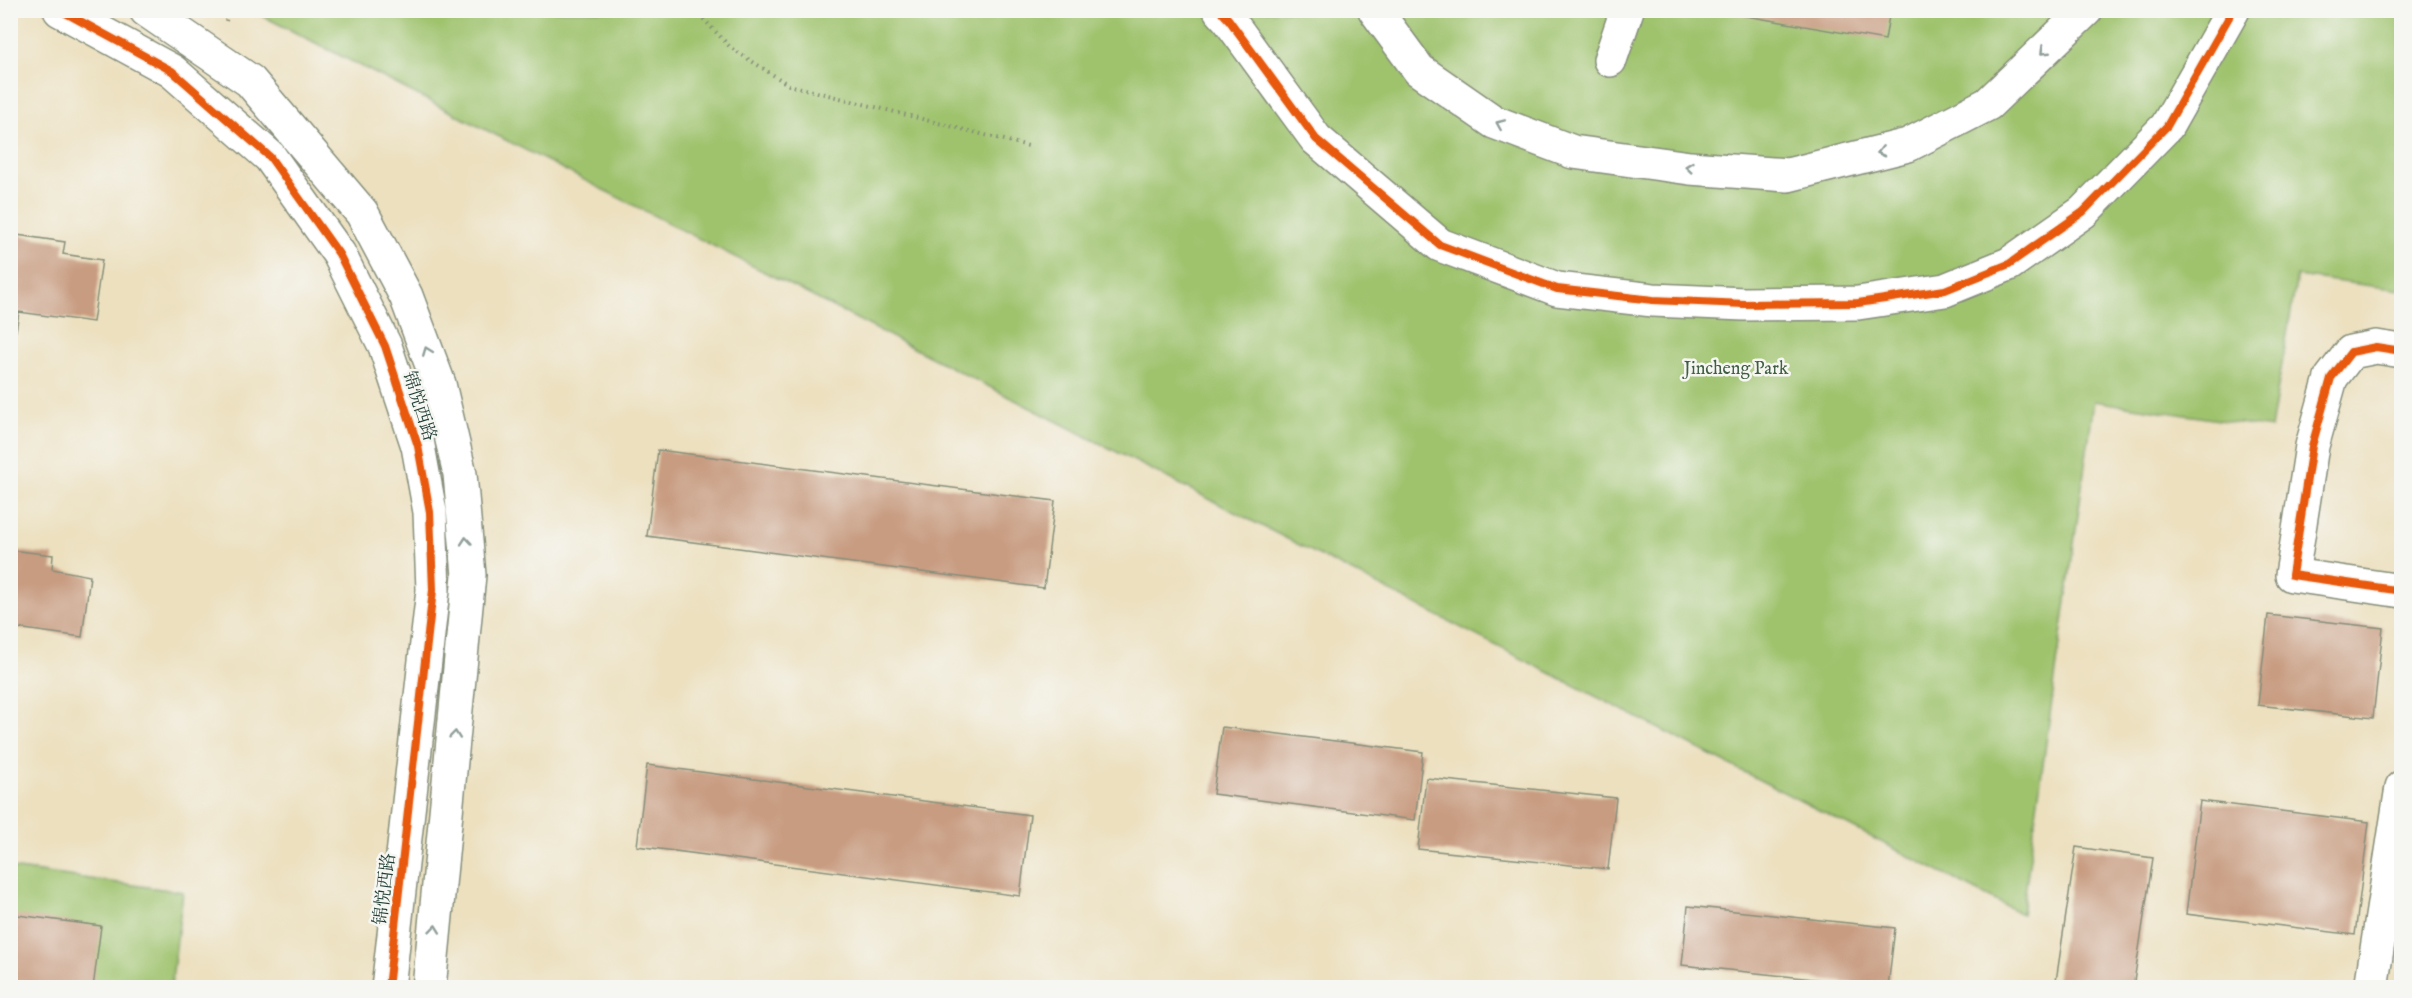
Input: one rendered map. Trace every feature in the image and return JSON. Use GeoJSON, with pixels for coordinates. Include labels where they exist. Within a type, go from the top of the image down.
{"type":"FeatureCollection","features":[{"type":"Feature","properties":{"kind":"street","name":"锦悦西路"},"geometry":{"type":"LineString","coordinates":[[60,10],[172,71],[270,157],[339,254],[389,357],[418,446],[430,512],[433,590],[388,987]]}},
{"type":"Feature","properties":{"kind":"street","name":"锦悦西路"},"geometry":{"type":"LineString","coordinates":[[146,10],[250,81],[362,213],[406,296],[439,384],[460,474],[469,575],[429,987]]}},
{"type":"Feature","properties":{"kind":"street"},"geometry":{"type":"LineString","coordinates":[[1220,10],[1316,139],[1440,245],[1557,289],[1653,300],[1743,304],[1858,303],[1945,290],[2009,264],[2083,212],[2167,126],[2233,10]]}},
{"type":"Feature","properties":{"kind":"street"},"geometry":{"type":"LineString","coordinates":[[1375,10],[1419,70],[1494,122],[1573,152],[1690,168],[1788,175],[1908,145],[1988,104],[2086,10]]}},
{"type":"Feature","properties":{"kind":"street"},"geometry":{"type":"LineString","coordinates":[[1610,60],[1627,10]]}},
{"type":"Feature","properties":{"kind":"street"},"geometry":{"type":"LineString","coordinates":[[2402,351],[2376,347],[2351,352],[2331,378],[2312,446],[2292,575],[2402,591]]}},
{"type":"Feature","properties":{"kind":"street"},"geometry":{"type":"LineString","coordinates":[[2371,987],[2402,787]]}},
{"type":"Feature","properties":{"kind":"path"},"geometry":{"type":"LineString","coordinates":[[226,21],[229,10]]}},
{"type":"Feature","properties":{"kind":"path"},"geometry":{"type":"LineString","coordinates":[[695,10],[731,48],[789,85],[1032,147]]}},
{"type":"Feature","properties":{"kind":"green space","name":"Jincheng Park"},"geometry":{"type":"Polygon","coordinates":[[[253,11],[2401,11],[2401,290],[2297,276],[2271,428],[2094,401],[2022,914],[253,11]]]}},
{"type":"Feature","properties":{"kind":"green space"},"geometry":{"type":"Polygon","coordinates":[[[11,868],[183,892],[171,987],[11,988],[11,868]]]}},
{"type":"Feature","properties":{"kind":"building"},"geometry":{"type":"Polygon","coordinates":[[[1729,10],[1890,10],[1885,40],[1729,13],[1729,10]]]}},
{"type":"Feature","properties":{"kind":"building"},"geometry":{"type":"Polygon","coordinates":[[[10,234],[65,242],[63,254],[102,260],[93,322],[19,312],[16,331],[10,331],[10,234]]]}},
{"type":"Feature","properties":{"kind":"building"},"geometry":{"type":"Polygon","coordinates":[[[658,450],[1055,501],[1044,588],[647,536],[658,450]]]}},
{"type":"Feature","properties":{"kind":"building"},"geometry":{"type":"Polygon","coordinates":[[[10,550],[53,555],[52,569],[90,576],[82,637],[10,627],[10,550]]]}},
{"type":"Feature","properties":{"kind":"building"},"geometry":{"type":"Polygon","coordinates":[[[2268,615],[2383,628],[2373,718],[2258,705],[2268,615]]]}},
{"type":"Feature","properties":{"kind":"building"},"geometry":{"type":"Polygon","coordinates":[[[1222,727],[1423,752],[1415,820],[1213,794],[1222,727]]]}},
{"type":"Feature","properties":{"kind":"building"},"geometry":{"type":"Polygon","coordinates":[[[647,765],[1030,815],[1020,896],[637,846],[647,765]]]}},
{"type":"Feature","properties":{"kind":"building"},"geometry":{"type":"Polygon","coordinates":[[[1426,778],[1616,798],[1608,869],[1418,849],[1426,778]]]}},
{"type":"Feature","properties":{"kind":"building"},"geometry":{"type":"Polygon","coordinates":[[[2200,801],[2369,822],[2355,935],[2186,914],[2200,801]]]}},
{"type":"Feature","properties":{"kind":"building"},"geometry":{"type":"Polygon","coordinates":[[[2076,847],[2153,858],[2133,988],[2055,988],[2076,847]]]}},
{"type":"Feature","properties":{"kind":"building"},"geometry":{"type":"Polygon","coordinates":[[[1688,906],[1895,928],[1888,987],[1682,965],[1688,906]]]}},
{"type":"Feature","properties":{"kind":"building"},"geometry":{"type":"Polygon","coordinates":[[[10,914],[101,926],[93,988],[10,988],[10,914]]]}},
{"type":"Feature","properties":{"kind":"cycle path"},"geometry":{"type":"LineString","coordinates":[[60,10],[172,71],[270,157],[339,254],[385,346],[418,446],[430,512],[433,590],[388,988]]}},
{"type":"Feature","properties":{"kind":"cycle path"},"geometry":{"type":"LineString","coordinates":[[1220,10],[1316,139],[1440,245],[1557,289],[1653,300],[1744,304],[1858,303],[1945,290],[2009,264],[2083,212],[2167,126],[2233,10]]}},
{"type":"Feature","properties":{"kind":"cycle path"},"geometry":{"type":"LineString","coordinates":[[2402,351],[2376,347],[2351,352],[2331,378],[2312,446],[2292,575],[2402,591]]}}]}
